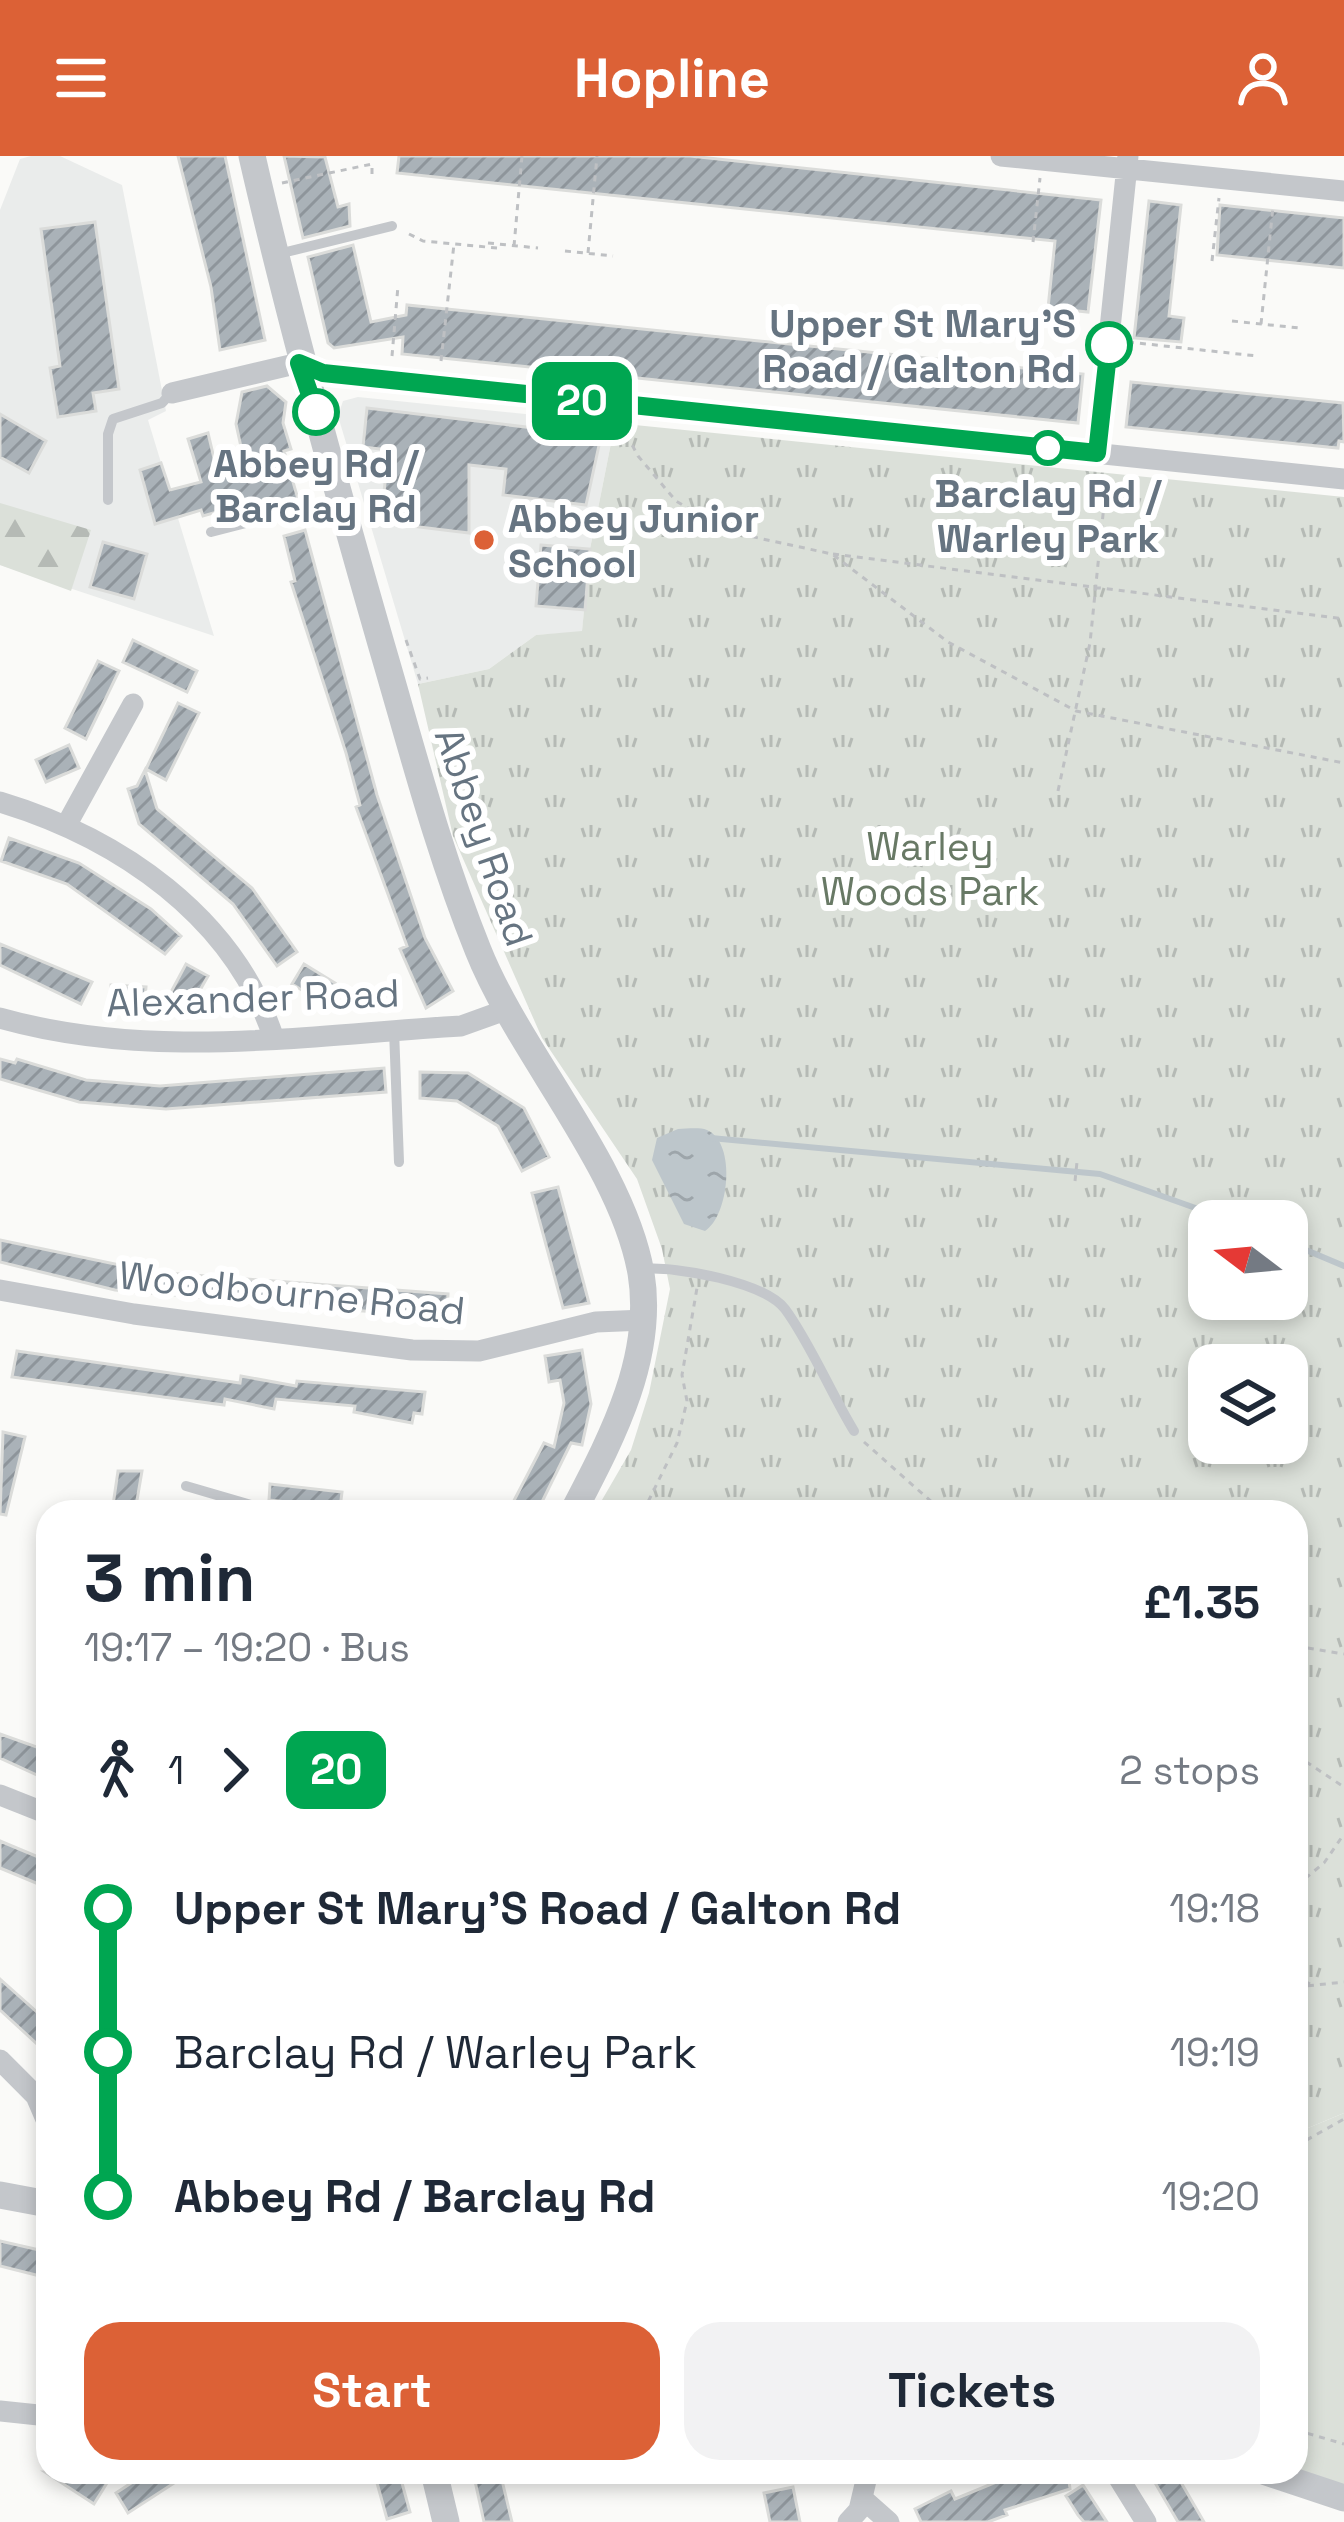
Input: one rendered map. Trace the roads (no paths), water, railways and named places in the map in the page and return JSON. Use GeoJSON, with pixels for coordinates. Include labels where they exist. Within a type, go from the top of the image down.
{"type":"FeatureCollection","features":[{"type":"Feature","properties":{"kind":"street","name":"Abbey Road"},"geometry":{"type":"LineString","coordinates":[[253,156],[299,363],[441,856],[480,956],[604,1179],[640,1270],[645,1320],[622,1416],[579,1500]]}},
{"type":"Feature","properties":{"kind":"street"},"geometry":{"type":"LineString","coordinates":[[1001,156],[1128,162],[1344,191]]}},
{"type":"Feature","properties":{"kind":"street"},"geometry":{"type":"LineString","coordinates":[[1102,460],[1128,162]]}},
{"type":"Feature","properties":{"kind":"street"},"geometry":{"type":"LineString","coordinates":[[172,393],[299,363],[323,373],[1102,460],[1344,478]]}},
{"type":"Feature","properties":{"kind":"street"},"geometry":{"type":"LineString","coordinates":[[68,824],[133,704]]}},
{"type":"Feature","properties":{"kind":"street"},"geometry":{"type":"LineString","coordinates":[[0,802],[68,824],[122,853],[188,908],[242,970],[261,1001],[274,1039]]}},
{"type":"Feature","properties":{"kind":"street","name":"Alexander Road"},"geometry":{"type":"LineString","coordinates":[[0,1018],[94,1041],[162,1045],[479,1023],[508,1009]]}},
{"type":"Feature","properties":{"kind":"street","name":"Woodbourne Road"},"geometry":{"type":"LineString","coordinates":[[0,1290],[134,1314],[412,1350],[478,1351],[596,1322],[645,1320]]}},
{"type":"Feature","properties":{"kind":"street"},"geometry":{"type":"LineString","coordinates":[[0,1796],[36,1810]]}},
{"type":"Feature","properties":{"kind":"street"},"geometry":{"type":"LineString","coordinates":[[0,2060],[36,2096]]}},
{"type":"Feature","properties":{"kind":"street"},"geometry":{"type":"LineString","coordinates":[[0,2194],[36,2202]]}},
{"type":"Feature","properties":{"kind":"street"},"geometry":{"type":"LineString","coordinates":[[0,2411],[36,2415]]}},
{"type":"Feature","properties":{"kind":"street"},"geometry":{"type":"LineString","coordinates":[[437,2484],[446,2522]]}},
{"type":"Feature","properties":{"kind":"street"},"geometry":{"type":"LineString","coordinates":[[848,2522],[863,2499],[866,2484]]}},
{"type":"Feature","properties":{"kind":"street"},"geometry":{"type":"LineString","coordinates":[[1122,2484],[1146,2522]]}},
{"type":"Feature","properties":{"kind":"street"},"geometry":{"type":"LineString","coordinates":[[1302,2484],[1344,2498]]}},
{"type":"Feature","properties":{"kind":"street"},"geometry":{"type":"LineString","coordinates":[[863,2499],[889,2522]]}},
{"type":"Feature","properties":{"kind":"lane"},"geometry":{"type":"LineString","coordinates":[[275,255],[392,226]]}},
{"type":"Feature","properties":{"kind":"lane"},"geometry":{"type":"LineString","coordinates":[[108,500],[108,434],[113,419],[162,403],[172,393]]}},
{"type":"Feature","properties":{"kind":"lane"},"geometry":{"type":"LineString","coordinates":[[211,532],[340,499]]}},
{"type":"Feature","properties":{"kind":"lane"},"geometry":{"type":"LineString","coordinates":[[394,1030],[399,1162]]}},
{"type":"Feature","properties":{"kind":"lane"},"geometry":{"type":"LineString","coordinates":[[640,1270],[665,1268],[700,1275],[767,1296],[783,1307],[854,1432]]}},
{"type":"Feature","properties":{"kind":"lane"},"geometry":{"type":"LineString","coordinates":[[186,1486],[234,1500]]}},
{"type":"Feature","properties":{"kind":"water"},"geometry":{"type":"Polygon","coordinates":[[[678,1129],[707,1130],[723,1149],[724,1196],[720,1211],[705,1231],[684,1224],[652,1160],[657,1138],[678,1129]]]}},
{"type":"Feature","properties":{"kind":"waterway"},"geometry":{"type":"LineString","coordinates":[[711,1138],[1100,1174],[1188,1205]]}},
{"type":"Feature","properties":{"kind":"waterway"},"geometry":{"type":"LineString","coordinates":[[1308,1251],[1344,1266]]}},
{"type":"Feature","properties":{"kind":"place","name":"Upper St Mary'S Road / Galton Rd"},"geometry":{"type":"Point","coordinates":[1109,345]}},
{"type":"Feature","properties":{"kind":"place","name":"Abbey Rd / Barclay Rd"},"geometry":{"type":"Point","coordinates":[316,412]}},
{"type":"Feature","properties":{"kind":"place","name":"Barclay Rd / Warley Park"},"geometry":{"type":"Point","coordinates":[1048,448]}},
{"type":"Feature","properties":{"kind":"place","name":"Abbey Junior School"},"geometry":{"type":"Point","coordinates":[484,540]}},
{"type":"Feature","properties":{"kind":"park label","name":"Warley Woods Park"},"geometry":{"type":"Point","coordinates":[930,868]}}]}
